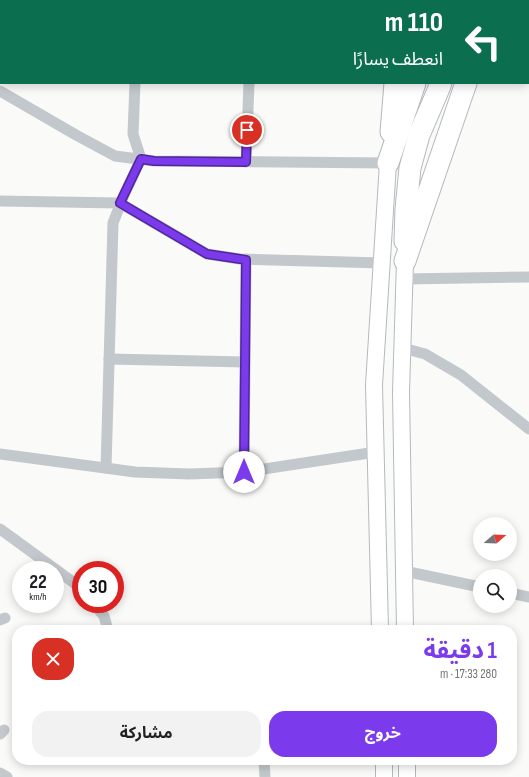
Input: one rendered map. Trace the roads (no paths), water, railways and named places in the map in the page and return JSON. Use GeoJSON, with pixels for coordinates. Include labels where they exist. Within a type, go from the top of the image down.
{"type":"FeatureCollection","features":[{"type":"Feature","properties":{"kind":"highway"},"geometry":{"type":"LineString","coordinates":[[388,163],[394,84]]}},
{"type":"Feature","properties":{"kind":"highway"},"geometry":{"type":"LineString","coordinates":[[388,163],[415,84]]}},
{"type":"Feature","properties":{"kind":"highway"},"geometry":{"type":"LineString","coordinates":[[405,270],[406,209],[410,168],[419,135],[441,84]]}},
{"type":"Feature","properties":{"kind":"highway"},"geometry":{"type":"LineString","coordinates":[[405,270],[466,84]]}},
{"type":"Feature","properties":{"kind":"main road"},"geometry":{"type":"LineString","coordinates":[[380,625],[374,385],[388,163]]}},
{"type":"Feature","properties":{"kind":"main road"},"geometry":{"type":"LineString","coordinates":[[405,270],[401,392],[405,625]]}},
{"type":"Feature","properties":{"kind":"main road"},"geometry":{"type":"LineString","coordinates":[[384,765],[384,777]]}},
{"type":"Feature","properties":{"kind":"main road"},"geometry":{"type":"LineString","coordinates":[[407,765],[407,777]]}},
{"type":"Feature","properties":{"kind":"street"},"geometry":{"type":"LineString","coordinates":[[106,468],[113,223],[120,203],[141,159],[133,134],[135,84]]}},
{"type":"Feature","properties":{"kind":"street"},"geometry":{"type":"LineString","coordinates":[[246,162],[249,84]]}},
{"type":"Feature","properties":{"kind":"street"},"geometry":{"type":"LineString","coordinates":[[0,91],[115,156],[154,161],[388,163]]}},
{"type":"Feature","properties":{"kind":"street"},"geometry":{"type":"LineString","coordinates":[[0,201],[120,203],[207,254],[246,260],[382,263]]}},
{"type":"Feature","properties":{"kind":"street"},"geometry":{"type":"LineString","coordinates":[[244,472],[246,260]]}},
{"type":"Feature","properties":{"kind":"street"},"geometry":{"type":"LineString","coordinates":[[405,270],[529,277]]}},
{"type":"Feature","properties":{"kind":"street"},"geometry":{"type":"LineString","coordinates":[[403,348],[425,354],[461,375],[529,429]]}},
{"type":"Feature","properties":{"kind":"street"},"geometry":{"type":"LineString","coordinates":[[109,359],[245,362]]}},
{"type":"Feature","properties":{"kind":"street"},"geometry":{"type":"LineString","coordinates":[[0,454],[136,472],[189,474],[244,472],[376,452]]}},
{"type":"Feature","properties":{"kind":"street"},"geometry":{"type":"LineString","coordinates":[[0,529],[72,581]]}},
{"type":"Feature","properties":{"kind":"street"},"geometry":{"type":"LineString","coordinates":[[404,571],[473,586]]}},
{"type":"Feature","properties":{"kind":"street"},"geometry":{"type":"LineString","coordinates":[[517,594],[529,597]]}},
{"type":"Feature","properties":{"kind":"street"},"geometry":{"type":"LineString","coordinates":[[102,613],[107,625]]}},
{"type":"Feature","properties":{"kind":"street"},"geometry":{"type":"LineString","coordinates":[[265,765],[266,777]]}},
{"type":"Feature","properties":{"kind":"street"},"geometry":{"type":"LineString","coordinates":[[0,773],[7,777]]}}]}
